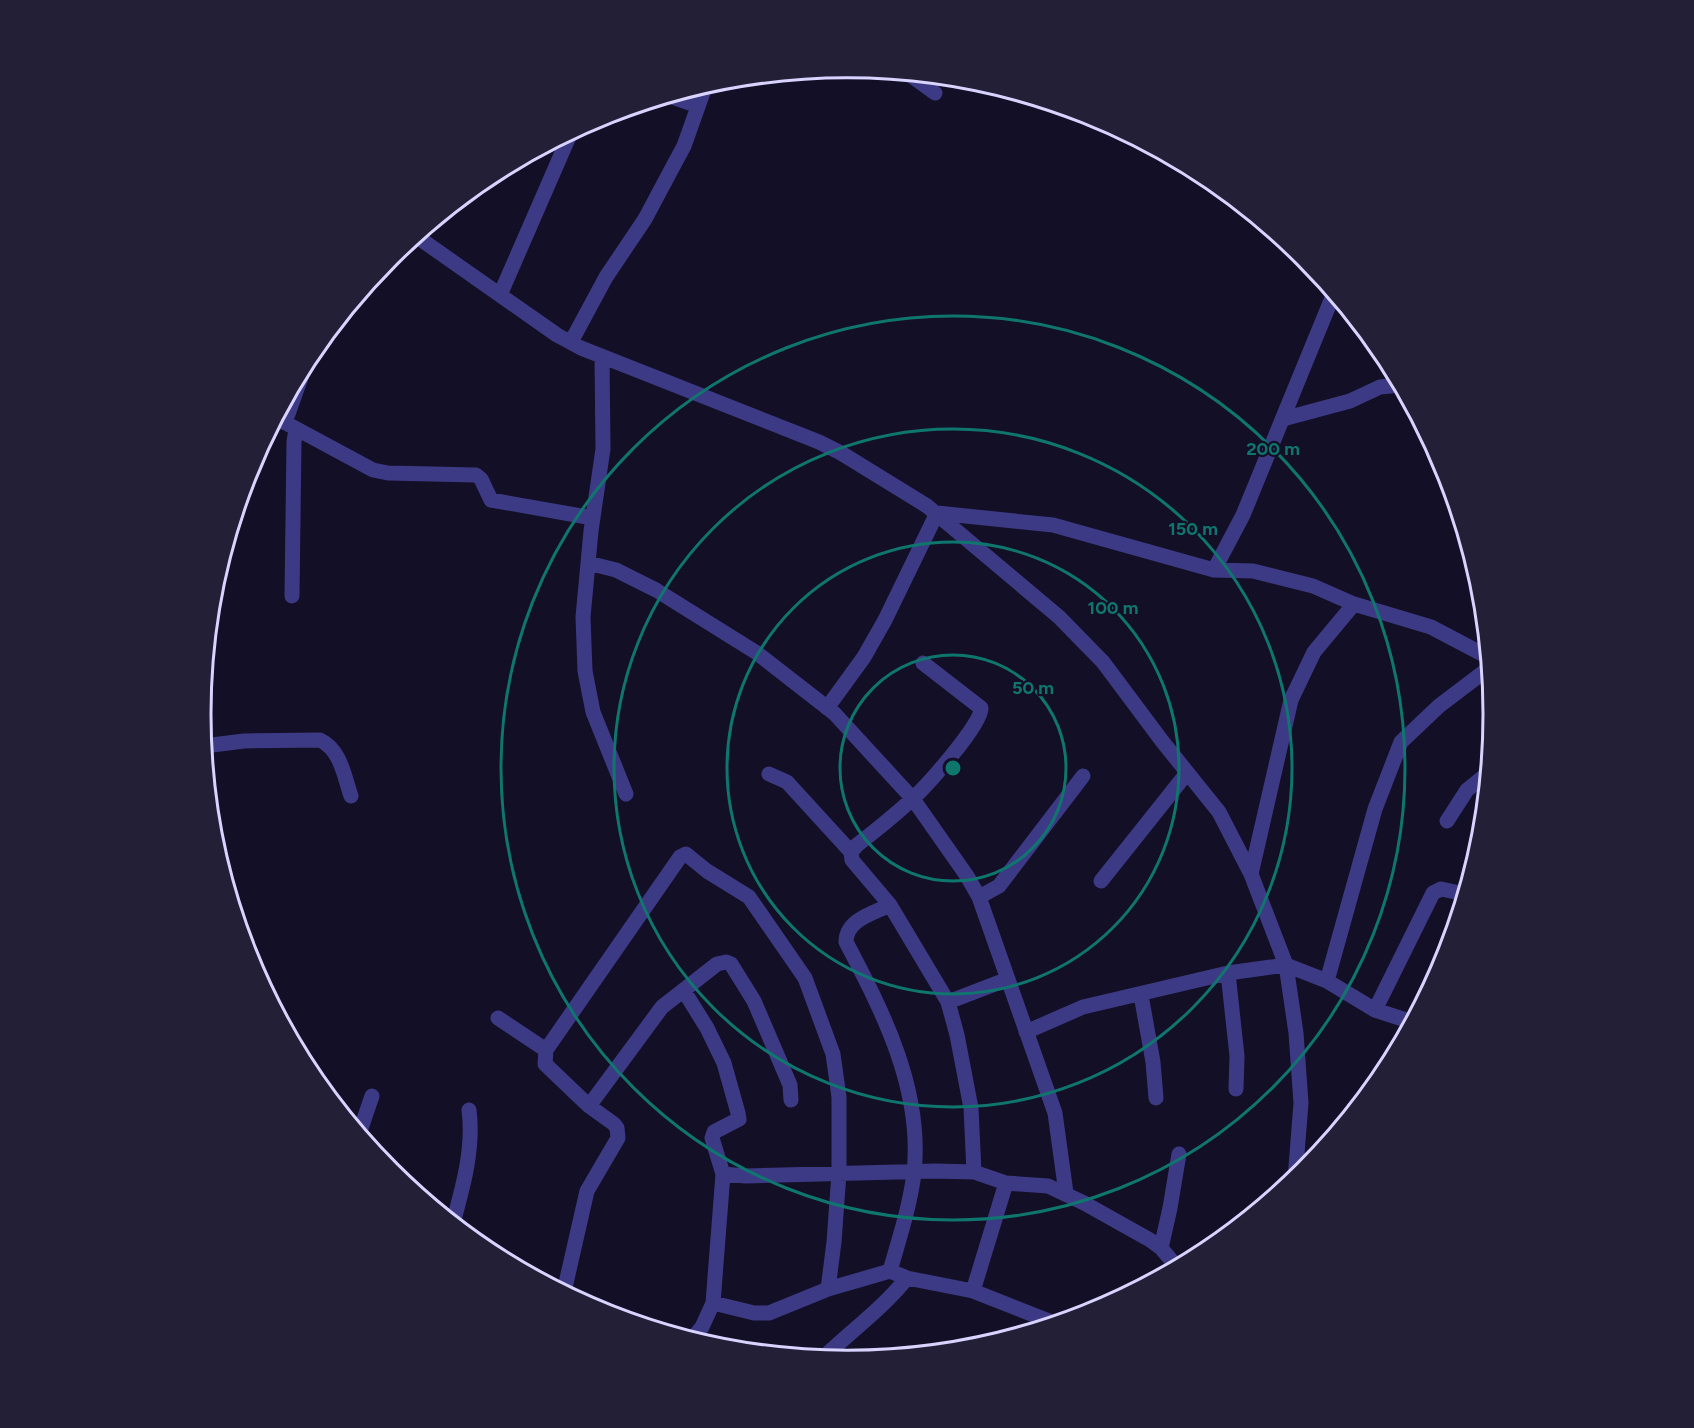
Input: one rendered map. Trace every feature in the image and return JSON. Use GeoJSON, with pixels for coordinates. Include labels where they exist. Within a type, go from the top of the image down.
{"type":"FeatureCollection","features":[{"type":"Feature","properties":{"kind":"street"},"geometry":{"type":"LineString","coordinates":[[920,82],[935,93]]}},
{"type":"Feature","properties":{"kind":"street"},"geometry":{"type":"LineString","coordinates":[[571,342],[606,277],[645,219],[684,146],[702,95]]}},
{"type":"Feature","properties":{"kind":"street"},"geometry":{"type":"LineString","coordinates":[[681,100],[698,106]]}},
{"type":"Feature","properties":{"kind":"street"},"geometry":{"type":"LineString","coordinates":[[500,295],[566,144]]}},
{"type":"Feature","properties":{"kind":"street"},"geometry":{"type":"LineString","coordinates":[[423,241],[571,342],[602,357],[842,453],[937,513],[1059,617],[1089,647],[1220,812],[1251,874],[1286,965],[1296,1033],[1301,1103],[1295,1166]]}},
{"type":"Feature","properties":{"kind":"street"},"geometry":{"type":"LineString","coordinates":[[1214,570],[1243,515],[1330,302]]}},
{"type":"Feature","properties":{"kind":"street"},"geometry":{"type":"LineString","coordinates":[[602,357],[603,449],[583,617],[587,687],[593,712],[626,794]]}},
{"type":"Feature","properties":{"kind":"street"},"geometry":{"type":"LineString","coordinates":[[1282,419],[1350,401],[1380,387],[1392,386]]}},
{"type":"Feature","properties":{"kind":"street"},"geometry":{"type":"LineString","coordinates":[[282,424],[373,470],[388,473],[476,475],[490,500],[593,518]]}},
{"type":"Feature","properties":{"kind":"street"},"geometry":{"type":"LineString","coordinates":[[292,596],[296,429]]}},
{"type":"Feature","properties":{"kind":"street"},"geometry":{"type":"LineString","coordinates":[[937,513],[1053,525],[1214,570],[1253,571],[1313,586],[1354,604],[1431,627],[1480,653]]}},
{"type":"Feature","properties":{"kind":"street"},"geometry":{"type":"LineString","coordinates":[[827,708],[864,657],[885,620],[937,513]]}},
{"type":"Feature","properties":{"kind":"street"},"geometry":{"type":"LineString","coordinates":[[588,563],[616,570],[656,590],[757,653],[827,708],[913,799],[979,897],[1055,1113],[1066,1193]]}},
{"type":"Feature","properties":{"kind":"street"},"geometry":{"type":"LineString","coordinates":[[1251,874],[1292,700],[1314,652],[1354,604]]}},
{"type":"Feature","properties":{"kind":"street"},"geometry":{"type":"LineString","coordinates":[[851,852],[913,799],[946,762],[982,712],[981,708],[923,663]]}},
{"type":"Feature","properties":{"kind":"street"},"geometry":{"type":"LineString","coordinates":[[1327,981],[1375,809],[1401,742],[1439,706],[1482,673]]}},
{"type":"Feature","properties":{"kind":"street"},"geometry":{"type":"LineString","coordinates":[[212,745],[244,741],[320,740],[336,752],[351,796]]}},
{"type":"Feature","properties":{"kind":"street"},"geometry":{"type":"LineString","coordinates":[[1101,881],[1187,773]]}},
{"type":"Feature","properties":{"kind":"street"},"geometry":{"type":"LineString","coordinates":[[770,774],[787,782],[851,852],[852,860],[890,905],[948,1002],[971,1108],[974,1172]]}},
{"type":"Feature","properties":{"kind":"street"},"geometry":{"type":"LineString","coordinates":[[979,897],[999,886],[1083,776]]}},
{"type":"Feature","properties":{"kind":"street"},"geometry":{"type":"LineString","coordinates":[[1447,821],[1467,790],[1480,780]]}},
{"type":"Feature","properties":{"kind":"street"},"geometry":{"type":"LineString","coordinates":[[566,1284],[588,1191],[619,1134],[614,1124],[589,1106],[545,1064],[546,1050],[680,857],[686,854],[707,871],[749,897],[805,978],[833,1054],[840,1097],[839,1173],[828,1289]]}},
{"type":"Feature","properties":{"kind":"street"},"geometry":{"type":"LineString","coordinates":[[1375,1010],[1433,893],[1442,889],[1457,892]]}},
{"type":"Feature","properties":{"kind":"street"},"geometry":{"type":"LineString","coordinates":[[890,905],[850,925],[846,933],[846,942],[872,990],[905,1073],[914,1127],[914,1171],[907,1211],[890,1271]]}},
{"type":"Feature","properties":{"kind":"street"},"geometry":{"type":"LineString","coordinates":[[589,1106],[662,1007],[717,964],[726,962],[731,964],[754,1001],[790,1085],[791,1100]]}},
{"type":"Feature","properties":{"kind":"street"},"geometry":{"type":"LineString","coordinates":[[1026,1032],[1083,1007],[1228,973],[1286,965],[1327,981],[1375,1010],[1404,1020]]}},
{"type":"Feature","properties":{"kind":"street"},"geometry":{"type":"LineString","coordinates":[[1228,973],[1237,1056],[1236,1089]]}},
{"type":"Feature","properties":{"kind":"street"},"geometry":{"type":"LineString","coordinates":[[948,1002],[1008,979]]}},
{"type":"Feature","properties":{"kind":"street"},"geometry":{"type":"LineString","coordinates":[[684,992],[707,1028],[724,1063],[739,1119],[714,1132],[712,1138],[723,1174],[713,1304],[698,1332]]}},
{"type":"Feature","properties":{"kind":"street"},"geometry":{"type":"LineString","coordinates":[[1141,995],[1153,1062],[1156,1098]]}},
{"type":"Feature","properties":{"kind":"street"},"geometry":{"type":"LineString","coordinates":[[498,1018],[546,1050]]}},
{"type":"Feature","properties":{"kind":"street"},"geometry":{"type":"LineString","coordinates":[[360,1122],[372,1096]]}},
{"type":"Feature","properties":{"kind":"street"},"geometry":{"type":"LineString","coordinates":[[455,1215],[465,1178],[469,1141],[469,1110]]}},
{"type":"Feature","properties":{"kind":"street"},"geometry":{"type":"LineString","coordinates":[[1161,1248],[1179,1154]]}},
{"type":"Feature","properties":{"kind":"street"},"geometry":{"type":"LineString","coordinates":[[723,1174],[746,1176],[914,1171],[974,1172],[1006,1183],[1048,1186],[1066,1193],[1161,1248],[1172,1261]]}},
{"type":"Feature","properties":{"kind":"street"},"geometry":{"type":"LineString","coordinates":[[973,1291],[1006,1183]]}},
{"type":"Feature","properties":{"kind":"street"},"geometry":{"type":"LineString","coordinates":[[713,1304],[754,1313],[769,1313],[828,1289],[890,1271],[907,1278],[973,1291],[1043,1319]]}},
{"type":"Feature","properties":{"kind":"street"},"geometry":{"type":"LineString","coordinates":[[831,1350],[851,1330],[892,1297],[907,1278]]}}]}
